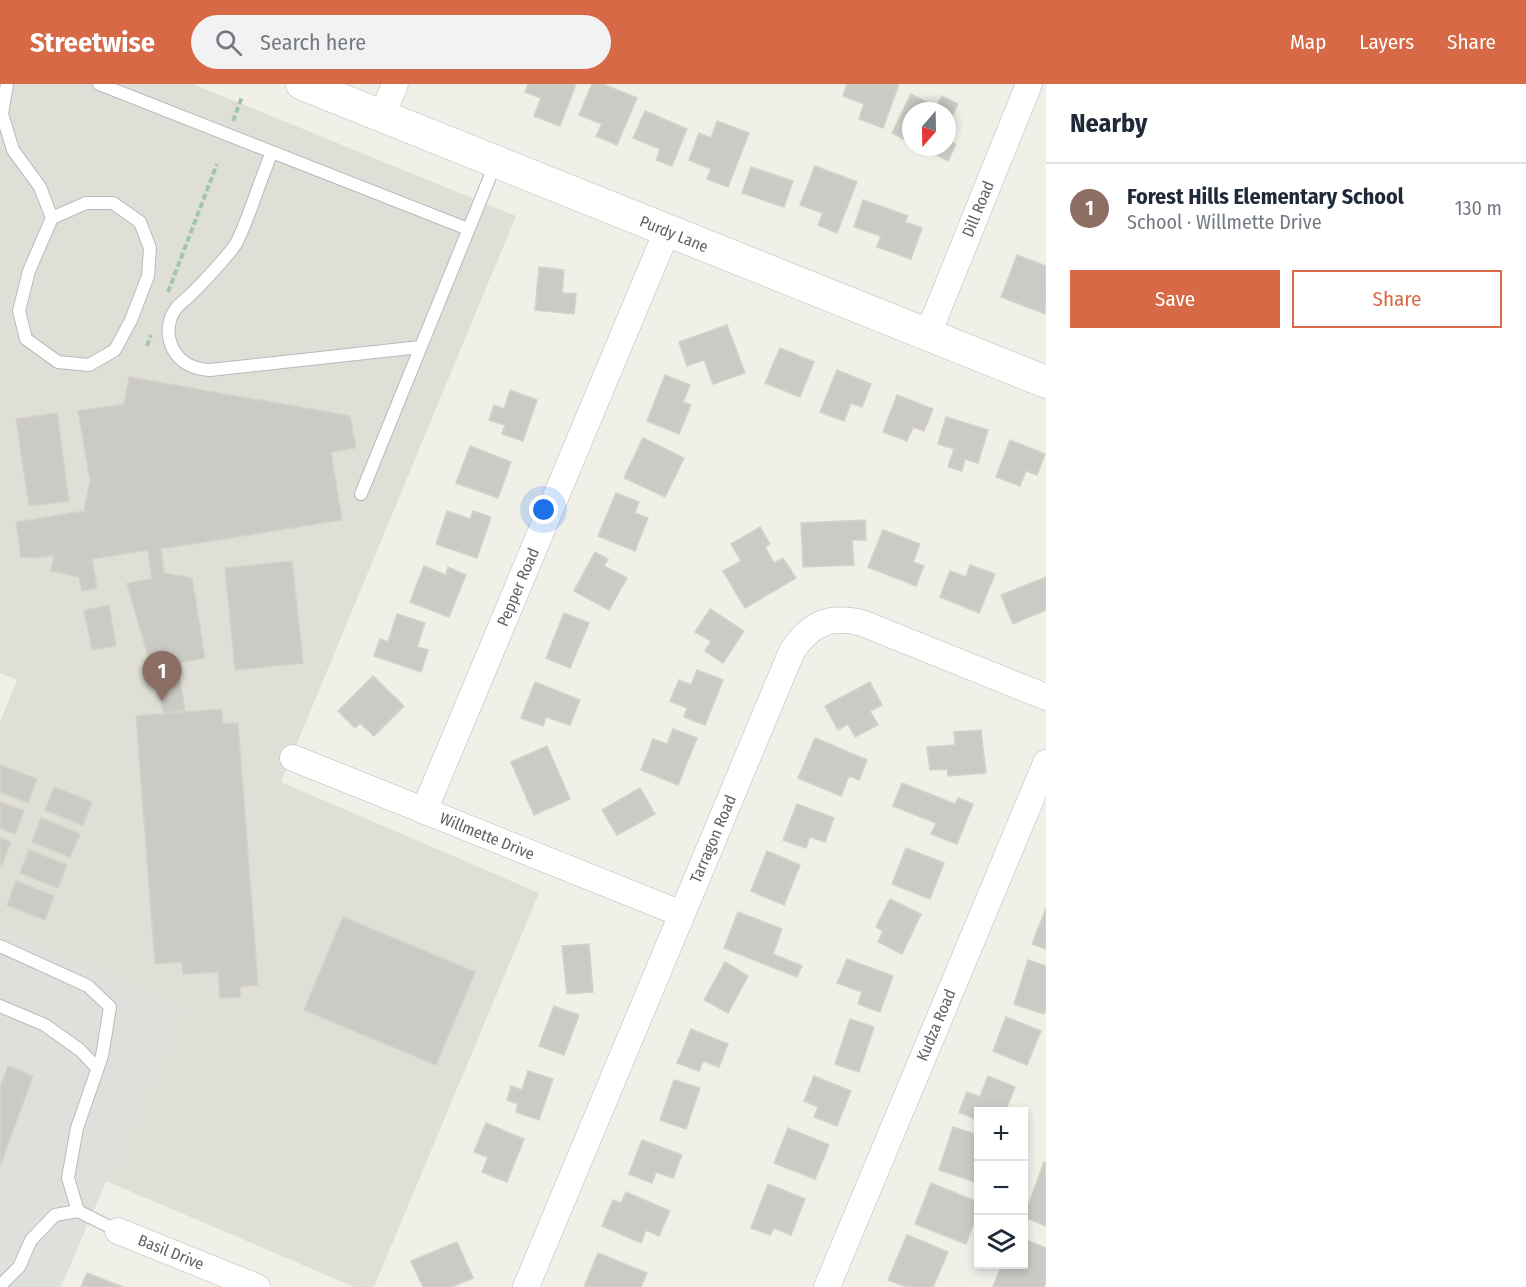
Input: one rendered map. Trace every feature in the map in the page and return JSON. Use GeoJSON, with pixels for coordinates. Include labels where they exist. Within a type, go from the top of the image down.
{"type":"FeatureCollection","features":[{"type":"Feature","properties":{"kind":"street","name":"Purdy Lane"},"geometry":{"type":"LineString","coordinates":[[302,84],[1046,382]]}},
{"type":"Feature","properties":{"kind":"street"},"geometry":{"type":"LineString","coordinates":[[382,116],[395,84]]}},
{"type":"Feature","properties":{"kind":"street","name":"Dill Road"},"geometry":{"type":"LineString","coordinates":[[928,334],[1029,84]]}},
{"type":"Feature","properties":{"kind":"street","name":"Pepper Road"},"geometry":{"type":"LineString","coordinates":[[424,811],[667,231]]}},
{"type":"Feature","properties":{"kind":"street","name":"Tarragon Road"},"geometry":{"type":"LineString","coordinates":[[526,1287],[792,651],[801,637],[814,626],[830,620],[846,619],[862,623],[1046,697]]}},
{"type":"Feature","properties":{"kind":"street","name":"Willmette Drive"},"geometry":{"type":"LineString","coordinates":[[293,758],[682,914]]}},
{"type":"Feature","properties":{"kind":"street","name":"Kudza Road"},"geometry":{"type":"LineString","coordinates":[[827,1287],[1046,763]]}},
{"type":"Feature","properties":{"kind":"street","name":"Basil Drive"},"geometry":{"type":"LineString","coordinates":[[118,1231],[257,1287]]}},
{"type":"Feature","properties":{"kind":"lane"},"geometry":{"type":"LineString","coordinates":[[7,84],[2,114],[13,150],[40,187],[52,218],[29,271],[19,311],[26,339],[58,362],[89,365],[115,350],[131,320],[148,276],[150,248],[141,222],[113,203],[86,203],[52,218]]}},
{"type":"Feature","properties":{"kind":"lane"},"geometry":{"type":"LineString","coordinates":[[99,84],[468,228]]}},
{"type":"Feature","properties":{"kind":"lane"},"geometry":{"type":"LineString","coordinates":[[272,152],[236,243],[188,298],[178,306],[171,317],[168,330],[170,343],[176,355],[185,364],[197,369],[210,370],[420,347]]}},
{"type":"Feature","properties":{"kind":"lane"},"geometry":{"type":"LineString","coordinates":[[360,494],[496,162]]}},
{"type":"Feature","properties":{"kind":"lane"},"geometry":{"type":"LineString","coordinates":[[0,946],[88,986],[110,1007],[102,1056],[77,1128],[68,1178],[78,1211]]}},
{"type":"Feature","properties":{"kind":"lane"},"geometry":{"type":"LineString","coordinates":[[0,1006],[45,1025],[80,1050],[98,1068]]}},
{"type":"Feature","properties":{"kind":"lane"},"geometry":{"type":"LineString","coordinates":[[0,1286],[19,1267],[31,1240],[55,1215],[78,1211],[118,1231]]}},
{"type":"Feature","properties":{"kind":"path"},"geometry":{"type":"LineString","coordinates":[[231,125],[242,97]]}},
{"type":"Feature","properties":{"kind":"path"},"geometry":{"type":"LineString","coordinates":[[168,293],[217,164]]}},
{"type":"Feature","properties":{"kind":"path"},"geometry":{"type":"LineString","coordinates":[[147,346],[155,325]]}},
{"type":"Feature","properties":{"kind":"shaded area"},"geometry":{"type":"Polygon","coordinates":[[[0,84],[193,84],[516,216],[281,782],[539,893],[374,1287],[354,1287],[106,1181],[179,1007],[0,931],[0,722],[17,680],[0,673],[0,84]]]}},
{"type":"Feature","properties":{"kind":"shaded area"},"geometry":{"type":"Polygon","coordinates":[[[0,931],[180,1007],[61,1287],[0,1287],[0,931]]]}},
{"type":"Feature","properties":{"kind":"building"},"geometry":{"type":"Polygon","coordinates":[[[528,84],[576,84],[560,126],[534,116],[541,98],[525,92],[528,84]]]}},
{"type":"Feature","properties":{"kind":"building"},"geometry":{"type":"Polygon","coordinates":[[[592,84],[603,84],[637,98],[617,145],[596,136],[602,124],[579,115],[592,84]]]}},
{"type":"Feature","properties":{"kind":"building"},"geometry":{"type":"Polygon","coordinates":[[[847,84],[899,84],[883,128],[859,119],[864,104],[843,96],[847,84]]]}},
{"type":"Feature","properties":{"kind":"building"},"geometry":{"type":"Polygon","coordinates":[[[911,94],[926,102],[907,102],[911,94]]]}},
{"type":"Feature","properties":{"kind":"building"},"geometry":{"type":"Polygon","coordinates":[[[942,96],[954,102],[939,102],[942,96]]]}},
{"type":"Feature","properties":{"kind":"building"},"geometry":{"type":"Polygon","coordinates":[[[645,111],[687,129],[672,166],[656,160],[660,149],[633,138],[645,111]]]}},
{"type":"Feature","properties":{"kind":"building"},"geometry":{"type":"Polygon","coordinates":[[[902,112],[902,138],[892,133],[902,112]]]}},
{"type":"Feature","properties":{"kind":"building"},"geometry":{"type":"Polygon","coordinates":[[[717,121],[749,133],[728,187],[707,179],[711,169],[689,160],[699,133],[711,138],[717,121]]]}},
{"type":"Feature","properties":{"kind":"building"},"geometry":{"type":"Polygon","coordinates":[[[938,156],[950,156],[948,161],[938,156]]]}},
{"type":"Feature","properties":{"kind":"building"},"geometry":{"type":"Polygon","coordinates":[[[815,166],[857,182],[837,233],[818,225],[823,213],[800,205],[815,166]]]}},
{"type":"Feature","properties":{"kind":"building"},"geometry":{"type":"Polygon","coordinates":[[[751,167],[793,181],[784,207],[742,193],[751,167]]]}},
{"type":"Feature","properties":{"kind":"building"},"geometry":{"type":"Polygon","coordinates":[[[863,200],[908,216],[905,222],[922,228],[911,259],[877,247],[881,236],[854,227],[863,200]]]}},
{"type":"Feature","properties":{"kind":"building"},"geometry":{"type":"Polygon","coordinates":[[[1017,255],[1046,266],[1045,314],[1001,297],[1017,255]]]}},
{"type":"Feature","properties":{"kind":"building"},"geometry":{"type":"Polygon","coordinates":[[[539,267],[564,270],[562,293],[576,294],[574,314],[535,310],[539,267]]]}},
{"type":"Feature","properties":{"kind":"building"},"geometry":{"type":"Polygon","coordinates":[[[727,325],[745,373],[713,384],[704,360],[687,366],[679,342],[727,325]]]}},
{"type":"Feature","properties":{"kind":"building"},"geometry":{"type":"Polygon","coordinates":[[[780,348],[814,362],[800,397],[765,383],[780,348]]]}},
{"type":"Feature","properties":{"kind":"building"},"geometry":{"type":"Polygon","coordinates":[[[837,370],[871,384],[862,407],[851,403],[844,421],[820,412],[837,370]]]}},
{"type":"Feature","properties":{"kind":"building"},"geometry":{"type":"Polygon","coordinates":[[[665,375],[690,385],[683,402],[691,405],[679,434],[647,421],[665,375]]]}},
{"type":"Feature","properties":{"kind":"building"},"geometry":{"type":"Polygon","coordinates":[[[129,377],[350,416],[356,448],[331,452],[342,520],[161,549],[164,573],[192,578],[205,658],[177,663],[185,710],[164,713],[127,583],[152,579],[148,550],[92,559],[97,588],[82,591],[79,577],[51,571],[54,555],[21,557],[16,522],[84,511],[90,480],[78,411],[124,404],[129,377]]]}},
{"type":"Feature","properties":{"kind":"building"},"geometry":{"type":"Polygon","coordinates":[[[510,390],[537,400],[523,441],[502,434],[505,425],[489,420],[494,405],[504,409],[510,390]]]}},
{"type":"Feature","properties":{"kind":"building"},"geometry":{"type":"Polygon","coordinates":[[[897,395],[933,409],[924,431],[913,427],[907,441],[883,432],[897,395]]]}},
{"type":"Feature","properties":{"kind":"building"},"geometry":{"type":"Polygon","coordinates":[[[57,413],[69,501],[29,506],[16,419],[57,413]]]}},
{"type":"Feature","properties":{"kind":"building"},"geometry":{"type":"Polygon","coordinates":[[[946,417],[988,430],[978,463],[965,459],[962,471],[948,467],[954,449],[938,444],[946,417]]]}},
{"type":"Feature","properties":{"kind":"building"},"geometry":{"type":"Polygon","coordinates":[[[643,438],[684,458],[665,497],[624,478],[643,438]]]}},
{"type":"Feature","properties":{"kind":"building"},"geometry":{"type":"Polygon","coordinates":[[[1010,440],[1045,454],[1037,475],[1026,471],[1020,486],[996,477],[1010,440]]]}},
{"type":"Feature","properties":{"kind":"building"},"geometry":{"type":"Polygon","coordinates":[[[470,446],[511,462],[498,498],[456,483],[470,446]]]}},
{"type":"Feature","properties":{"kind":"building"},"geometry":{"type":"Polygon","coordinates":[[[616,493],[639,502],[635,513],[648,518],[635,551],[598,536],[616,493]]]}},
{"type":"Feature","properties":{"kind":"building"},"geometry":{"type":"Polygon","coordinates":[[[447,511],[470,519],[473,511],[491,517],[477,558],[436,544],[447,511]]]}},
{"type":"Feature","properties":{"kind":"building"},"geometry":{"type":"Polygon","coordinates":[[[865,520],[866,540],[852,540],[854,565],[803,567],[801,523],[865,520]]]}},
{"type":"Feature","properties":{"kind":"building"},"geometry":{"type":"Polygon","coordinates":[[[760,527],[770,544],[765,547],[774,563],[783,558],[796,578],[745,608],[723,571],[741,561],[731,544],[760,527]]]}},
{"type":"Feature","properties":{"kind":"building"},"geometry":{"type":"Polygon","coordinates":[[[883,530],[920,544],[913,562],[924,566],[916,586],[868,567],[883,530]]]}},
{"type":"Feature","properties":{"kind":"building"},"geometry":{"type":"Polygon","coordinates":[[[595,552],[608,559],[604,566],[627,578],[609,610],[574,591],[595,552]]]}},
{"type":"Feature","properties":{"kind":"building"},"geometry":{"type":"Polygon","coordinates":[[[292,561],[303,663],[235,670],[225,568],[292,561]]]}},
{"type":"Feature","properties":{"kind":"building"},"geometry":{"type":"Polygon","coordinates":[[[970,565],[995,574],[979,613],[940,597],[950,571],[966,577],[970,565]]]}},
{"type":"Feature","properties":{"kind":"building"},"geometry":{"type":"Polygon","coordinates":[[[424,566],[446,575],[448,567],[466,575],[449,617],[410,602],[424,566]]]}},
{"type":"Feature","properties":{"kind":"building"},"geometry":{"type":"Polygon","coordinates":[[[1046,577],[1046,610],[1013,624],[1001,595],[1046,577]]]}},
{"type":"Feature","properties":{"kind":"building"},"geometry":{"type":"Polygon","coordinates":[[[109,605],[116,646],[92,650],[84,610],[109,605]]]}},
{"type":"Feature","properties":{"kind":"building"},"geometry":{"type":"Polygon","coordinates":[[[710,609],[744,631],[723,663],[705,651],[711,641],[695,632],[710,609]]]}},
{"type":"Feature","properties":{"kind":"building"},"geometry":{"type":"Polygon","coordinates":[[[564,613],[589,623],[570,668],[546,658],[564,613]]]}},
{"type":"Feature","properties":{"kind":"building"},"geometry":{"type":"Polygon","coordinates":[[[397,614],[425,623],[417,647],[428,650],[421,672],[374,656],[380,639],[388,642],[397,614]]]}},
{"type":"Feature","properties":{"kind":"building"},"geometry":{"type":"Polygon","coordinates":[[[697,670],[723,680],[705,725],[684,717],[687,708],[670,701],[679,680],[691,685],[697,670]]]}},
{"type":"Feature","properties":{"kind":"building"},"geometry":{"type":"Polygon","coordinates":[[[373,676],[404,706],[374,736],[360,723],[355,728],[338,711],[373,676]]]}},
{"type":"Feature","properties":{"kind":"building"},"geometry":{"type":"Polygon","coordinates":[[[535,682],[580,700],[570,725],[546,717],[543,726],[521,718],[535,682]]]}},
{"type":"Feature","properties":{"kind":"building"},"geometry":{"type":"Polygon","coordinates":[[[870,682],[882,705],[870,711],[878,725],[855,737],[848,724],[838,730],[825,706],[870,682]]]}},
{"type":"Feature","properties":{"kind":"building"},"geometry":{"type":"Polygon","coordinates":[[[221,709],[223,724],[238,723],[258,985],[240,987],[241,997],[220,998],[218,972],[183,974],[182,962],[155,964],[136,716],[221,709]]]}},
{"type":"Feature","properties":{"kind":"building"},"geometry":{"type":"Polygon","coordinates":[[[673,729],[697,738],[678,785],[641,770],[653,739],[667,744],[673,729]]]}},
{"type":"Feature","properties":{"kind":"building"},"geometry":{"type":"Polygon","coordinates":[[[981,730],[986,773],[948,776],[947,769],[930,770],[927,747],[955,745],[954,732],[981,730]]]}},
{"type":"Feature","properties":{"kind":"building"},"geometry":{"type":"Polygon","coordinates":[[[815,738],[867,760],[859,780],[849,776],[841,796],[798,778],[815,738]]]}},
{"type":"Feature","properties":{"kind":"building"},"geometry":{"type":"Polygon","coordinates":[[[547,746],[570,799],[534,815],[511,762],[547,746]]]}},
{"type":"Feature","properties":{"kind":"building"},"geometry":{"type":"Polygon","coordinates":[[[0,765],[37,779],[28,803],[0,792],[0,765]]]}},
{"type":"Feature","properties":{"kind":"building"},"geometry":{"type":"Polygon","coordinates":[[[902,783],[955,804],[958,798],[973,804],[957,844],[931,834],[936,823],[893,806],[902,783]]]}},
{"type":"Feature","properties":{"kind":"building"},"geometry":{"type":"Polygon","coordinates":[[[54,787],[92,802],[83,825],[45,810],[54,787]]]}},
{"type":"Feature","properties":{"kind":"building"},"geometry":{"type":"Polygon","coordinates":[[[640,788],[655,814],[617,835],[602,810],[640,788]]]}},
{"type":"Feature","properties":{"kind":"building"},"geometry":{"type":"Polygon","coordinates":[[[0,802],[24,811],[15,834],[0,828],[0,802]]]}},
{"type":"Feature","properties":{"kind":"building"},"geometry":{"type":"Polygon","coordinates":[[[797,804],[834,818],[825,842],[810,837],[806,848],[783,840],[797,804]]]}},
{"type":"Feature","properties":{"kind":"building"},"geometry":{"type":"Polygon","coordinates":[[[41,818],[80,834],[70,857],[32,842],[41,818]]]}},
{"type":"Feature","properties":{"kind":"building"},"geometry":{"type":"Polygon","coordinates":[[[0,838],[11,842],[2,865],[0,864],[0,838]]]}},
{"type":"Feature","properties":{"kind":"building"},"geometry":{"type":"Polygon","coordinates":[[[906,848],[944,863],[930,899],[892,884],[906,848]]]}},
{"type":"Feature","properties":{"kind":"building"},"geometry":{"type":"Polygon","coordinates":[[[29,850],[67,865],[58,888],[20,873],[29,850]]]}},
{"type":"Feature","properties":{"kind":"building"},"geometry":{"type":"Polygon","coordinates":[[[767,851],[800,865],[784,905],[751,891],[767,851]]]}},
{"type":"Feature","properties":{"kind":"building"},"geometry":{"type":"Polygon","coordinates":[[[16,881],[54,896],[45,920],[7,905],[16,881]]]}},
{"type":"Feature","properties":{"kind":"building"},"geometry":{"type":"Polygon","coordinates":[[[890,899],[921,914],[902,954],[878,942],[883,931],[876,927],[890,899]]]}},
{"type":"Feature","properties":{"kind":"building"},"geometry":{"type":"Polygon","coordinates":[[[1046,908],[1046,949],[1032,944],[1046,908]]]}},
{"type":"Feature","properties":{"kind":"building"},"geometry":{"type":"Polygon","coordinates":[[[738,912],[782,929],[773,954],[802,966],[797,977],[724,948],[738,912]]]}},
{"type":"Feature","properties":{"kind":"building"},"geometry":{"type":"Polygon","coordinates":[[[343,917],[475,972],[436,1065],[304,1010],[343,917]]]}},
{"type":"Feature","properties":{"kind":"building"},"geometry":{"type":"Polygon","coordinates":[[[589,944],[593,992],[567,994],[562,946],[589,944]]]}},
{"type":"Feature","properties":{"kind":"building"},"geometry":{"type":"Polygon","coordinates":[[[847,959],[893,976],[880,1012],[858,1004],[862,992],[837,983],[847,959]]]}},
{"type":"Feature","properties":{"kind":"building"},"geometry":{"type":"Polygon","coordinates":[[[1028,960],[1046,966],[1044,1014],[1014,1004],[1028,960]]]}},
{"type":"Feature","properties":{"kind":"building"},"geometry":{"type":"Polygon","coordinates":[[[725,962],[748,976],[728,1013],[704,1000],[725,962]]]}},
{"type":"Feature","properties":{"kind":"building"},"geometry":{"type":"Polygon","coordinates":[[[554,1006],[579,1015],[564,1055],[539,1046],[554,1006]]]}},
{"type":"Feature","properties":{"kind":"building"},"geometry":{"type":"Polygon","coordinates":[[[1006,1017],[1041,1031],[1027,1065],[993,1051],[1006,1017]]]}},
{"type":"Feature","properties":{"kind":"building"},"geometry":{"type":"Polygon","coordinates":[[[850,1019],[874,1027],[859,1072],[835,1064],[850,1019]]]}},
{"type":"Feature","properties":{"kind":"building"},"geometry":{"type":"Polygon","coordinates":[[[691,1029],[728,1044],[719,1067],[703,1061],[699,1071],[677,1063],[691,1029]]]}},
{"type":"Feature","properties":{"kind":"building"},"geometry":{"type":"Polygon","coordinates":[[[8,1066],[33,1076],[0,1166],[0,1087],[8,1066]]]}},
{"type":"Feature","properties":{"kind":"building"},"geometry":{"type":"Polygon","coordinates":[[[528,1071],[553,1079],[539,1120],[516,1112],[518,1104],[507,1100],[511,1086],[522,1090],[528,1071]]]}},
{"type":"Feature","properties":{"kind":"building"},"geometry":{"type":"Polygon","coordinates":[[[814,1076],[851,1091],[837,1126],[814,1117],[818,1107],[804,1101],[814,1076]]]}},
{"type":"Feature","properties":{"kind":"building"},"geometry":{"type":"Polygon","coordinates":[[[988,1076],[1015,1087],[1007,1107],[974,1107],[974,1118],[959,1112],[967,1092],[980,1097],[988,1076]]]}},
{"type":"Feature","properties":{"kind":"building"},"geometry":{"type":"Polygon","coordinates":[[[674,1080],[700,1088],[686,1129],[660,1120],[674,1080]]]}},
{"type":"Feature","properties":{"kind":"building"},"geometry":{"type":"Polygon","coordinates":[[[486,1123],[524,1139],[507,1182],[482,1172],[488,1157],[474,1152],[486,1123]]]}},
{"type":"Feature","properties":{"kind":"building"},"geometry":{"type":"Polygon","coordinates":[[[953,1127],[974,1134],[974,1182],[939,1170],[953,1127]]]}},
{"type":"Feature","properties":{"kind":"building"},"geometry":{"type":"Polygon","coordinates":[[[788,1128],[829,1145],[815,1179],[774,1163],[788,1128]]]}},
{"type":"Feature","properties":{"kind":"building"},"geometry":{"type":"Polygon","coordinates":[[[642,1140],[682,1155],[673,1178],[656,1172],[652,1183],[629,1174],[642,1140]]]}},
{"type":"Feature","properties":{"kind":"building"},"geometry":{"type":"Polygon","coordinates":[[[1044,1162],[1046,1163],[1046,1226],[1028,1219],[1028,1206],[1044,1162]]]}},
{"type":"Feature","properties":{"kind":"building"},"geometry":{"type":"Polygon","coordinates":[[[931,1183],[974,1200],[974,1223],[966,1244],[915,1224],[931,1183]]]}},
{"type":"Feature","properties":{"kind":"building"},"geometry":{"type":"Polygon","coordinates":[[[768,1184],[805,1199],[791,1235],[774,1228],[770,1235],[751,1228],[768,1184]]]}},
{"type":"Feature","properties":{"kind":"building"},"geometry":{"type":"Polygon","coordinates":[[[626,1192],[670,1211],[659,1236],[646,1230],[641,1243],[602,1226],[613,1200],[621,1203],[626,1192]]]}},
{"type":"Feature","properties":{"kind":"building"},"geometry":{"type":"Polygon","coordinates":[[[907,1235],[948,1252],[933,1287],[907,1287],[888,1280],[907,1235]]]}},
{"type":"Feature","properties":{"kind":"building"},"geometry":{"type":"Polygon","coordinates":[[[1028,1241],[1046,1248],[1044,1287],[993,1287],[1000,1269],[1028,1269],[1028,1241]]]}},
{"type":"Feature","properties":{"kind":"building"},"geometry":{"type":"Polygon","coordinates":[[[457,1242],[473,1278],[452,1287],[423,1287],[411,1261],[457,1242]]]}},
{"type":"Feature","properties":{"kind":"building"},"geometry":{"type":"Polygon","coordinates":[[[598,1253],[647,1273],[641,1287],[584,1287],[598,1253]]]}},
{"type":"Feature","properties":{"kind":"building"},"geometry":{"type":"Polygon","coordinates":[[[87,1273],[123,1287],[81,1287],[87,1273]]]}},
{"type":"Feature","properties":{"kind":"place","name":"Forest Hills Elementary School"},"geometry":{"type":"Point","coordinates":[162,701]}}]}
